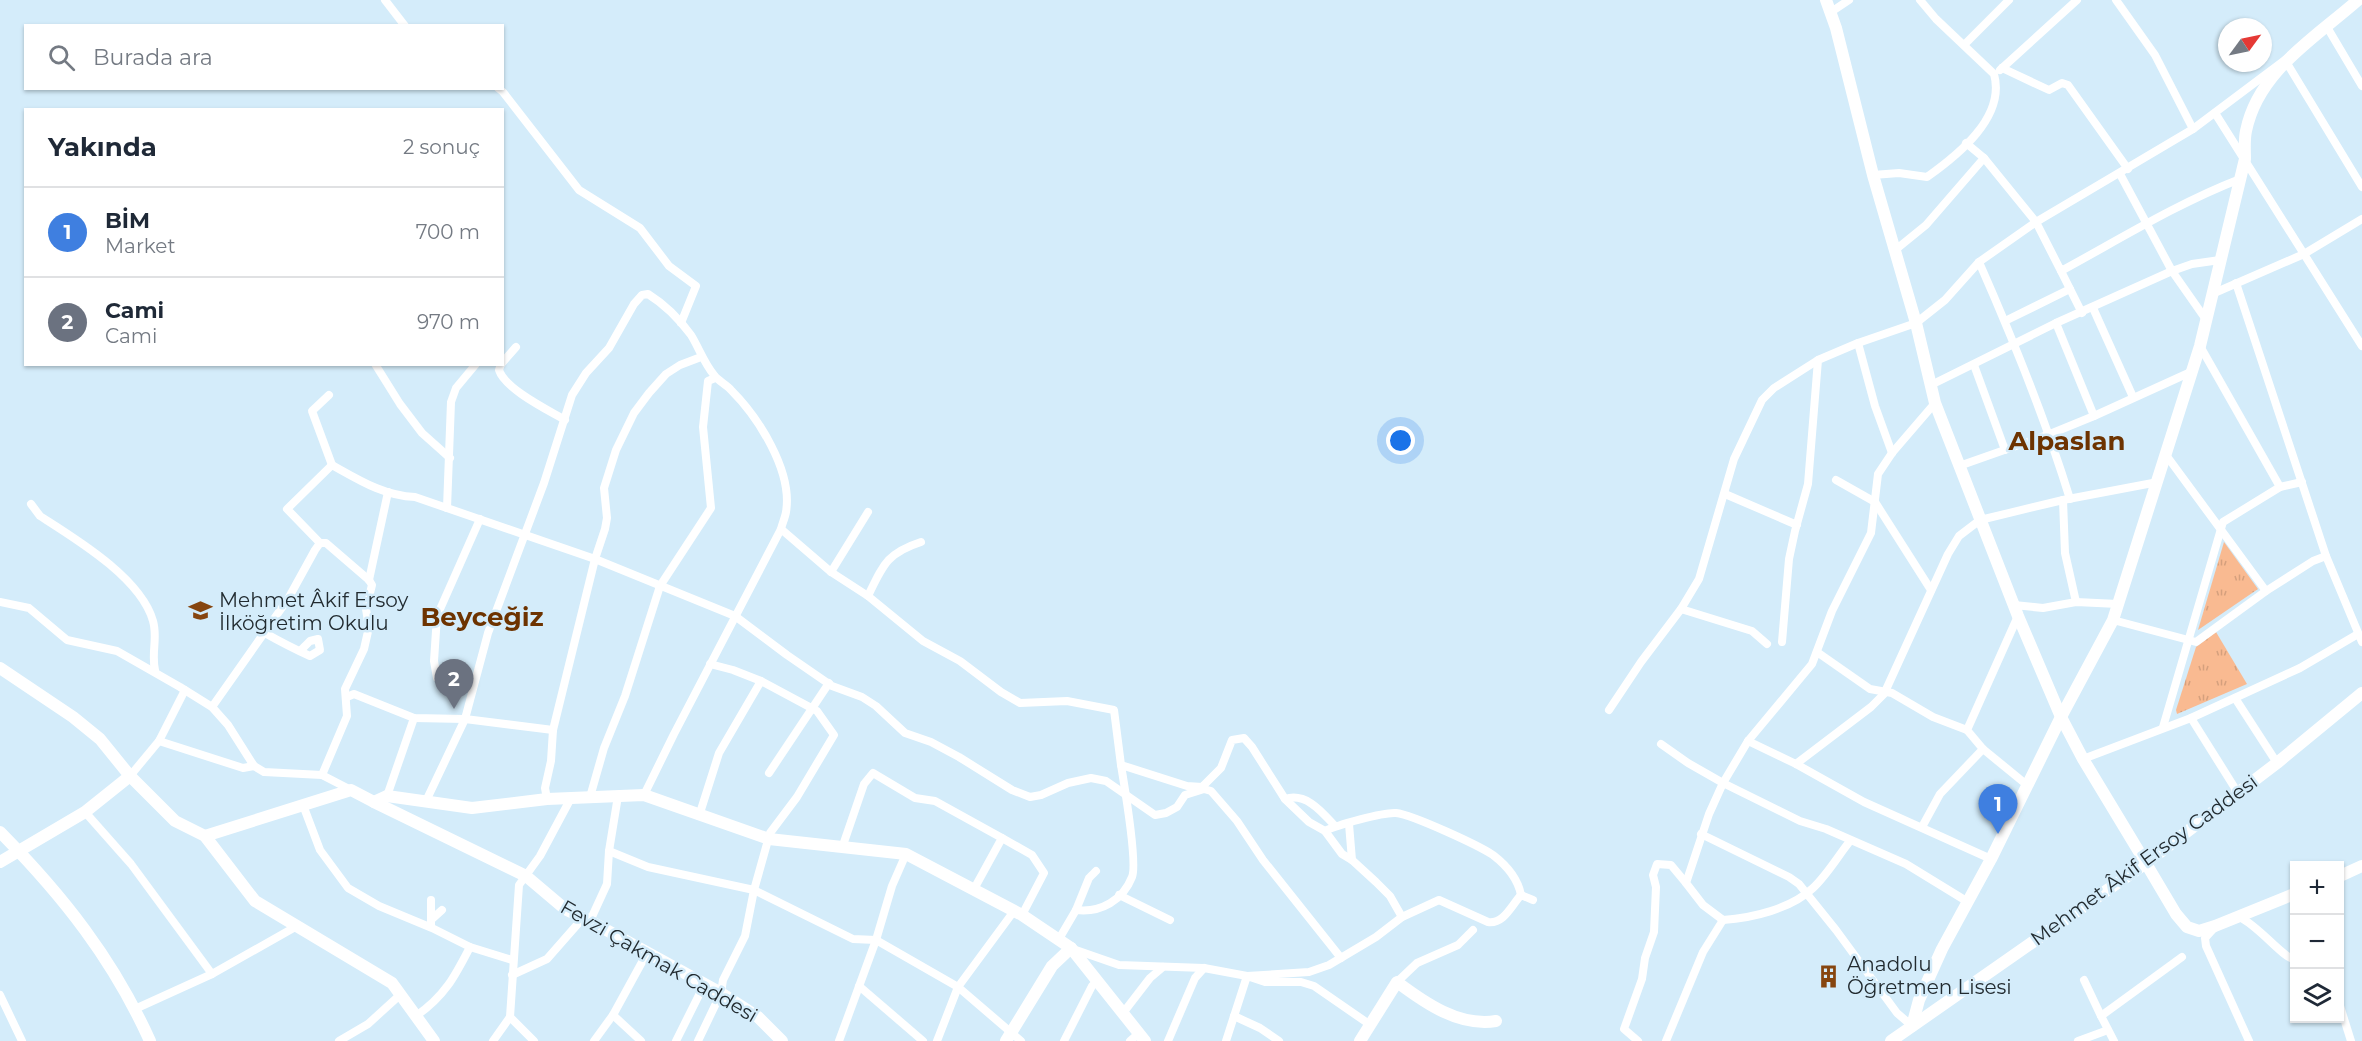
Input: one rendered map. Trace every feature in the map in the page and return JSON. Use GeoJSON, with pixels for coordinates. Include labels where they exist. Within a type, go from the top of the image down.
{"type":"FeatureCollection","features":[{"type":"Feature","properties":{"kind":"street"},"geometry":{"type":"LineString","coordinates":[[385,0],[403,24]]}},
{"type":"Feature","properties":{"kind":"street"},"geometry":{"type":"LineString","coordinates":[[1849,0],[1829,6],[1873,175],[1916,323],[1935,403],[2016,611],[2061,717],[2176,914],[2187,927],[2199,931],[2290,896]]}},
{"type":"Feature","properties":{"kind":"street"},"geometry":{"type":"LineString","coordinates":[[1873,175],[1899,173],[1927,177],[1984,124],[1996,101],[1994,74],[1936,19],[1920,0]]}},
{"type":"Feature","properties":{"kind":"street"},"geometry":{"type":"LineString","coordinates":[[1964,45],[2009,0]]}},
{"type":"Feature","properties":{"kind":"street"},"geometry":{"type":"LineString","coordinates":[[1994,74],[2077,0]]}},
{"type":"Feature","properties":{"kind":"street"},"geometry":{"type":"LineString","coordinates":[[2116,0],[2155,55],[2193,129]]}},
{"type":"Feature","properties":{"kind":"street"},"geometry":{"type":"LineString","coordinates":[[1609,710],[1699,579],[1734,459],[1762,400],[1774,388],[1818,360],[1916,323],[1945,300],[1978,262],[2036,222],[2124,172],[2193,129],[2285,60],[2358,0]]}},
{"type":"Feature","properties":{"kind":"street"},"geometry":{"type":"LineString","coordinates":[[2327,27],[2362,86]]}},
{"type":"Feature","properties":{"kind":"street"},"geometry":{"type":"LineString","coordinates":[[1701,834],[1799,884],[1897,1013],[1912,1026],[1919,1000],[1942,949],[1991,859],[2061,717],[2113,620],[2207,322],[2245,159],[2246,132],[2260,92],[2285,60]]}},
{"type":"Feature","properties":{"kind":"street"},"geometry":{"type":"LineString","coordinates":[[2285,60],[2362,187]]}},
{"type":"Feature","properties":{"kind":"street"},"geometry":{"type":"LineString","coordinates":[[2002,68],[2049,90],[2062,83],[2068,85],[2124,172],[2146,225],[2172,271],[2207,322]]}},
{"type":"Feature","properties":{"kind":"street"},"geometry":{"type":"LineString","coordinates":[[500,90],[579,190],[640,228],[669,266],[696,286],[681,322]]}},
{"type":"Feature","properties":{"kind":"street"},"geometry":{"type":"LineString","coordinates":[[2215,113],[2362,346]]}},
{"type":"Feature","properties":{"kind":"street"},"geometry":{"type":"LineString","coordinates":[[1966,143],[1984,158],[2036,222],[2082,313]]}},
{"type":"Feature","properties":{"kind":"street"},"geometry":{"type":"LineString","coordinates":[[1894,250],[1926,225],[1984,158]]}},
{"type":"Feature","properties":{"kind":"street"},"geometry":{"type":"LineString","coordinates":[[2061,271],[2146,225],[2240,179]]}},
{"type":"Feature","properties":{"kind":"street"},"geometry":{"type":"LineString","coordinates":[[2212,294],[2304,254],[2362,219]]}},
{"type":"Feature","properties":{"kind":"street"},"geometry":{"type":"LineString","coordinates":[[1931,385],[2056,323],[2094,308],[2172,271],[2192,264],[2220,260]]}},
{"type":"Feature","properties":{"kind":"street"},"geometry":{"type":"LineString","coordinates":[[1978,262],[2015,343],[2050,434],[2067,500],[2066,553],[2076,602]]}},
{"type":"Feature","properties":{"kind":"street"},"geometry":{"type":"LineString","coordinates":[[2084,759],[2191,718],[2360,638],[2326,556],[2236,283]]}},
{"type":"Feature","properties":{"kind":"street"},"geometry":{"type":"LineString","coordinates":[[2005,321],[2070,289]]}},
{"type":"Feature","properties":{"kind":"street"},"geometry":{"type":"LineString","coordinates":[[426,801],[465,719],[488,633],[525,535],[572,396],[586,373],[609,348],[634,304],[642,295],[648,294],[681,322],[715,378],[730,388],[754,417],[779,462],[786,491],[787,511],[781,529],[644,795]]}},
{"type":"Feature","properties":{"kind":"street"},"geometry":{"type":"LineString","coordinates":[[2094,308],[2133,397]]}},
{"type":"Feature","properties":{"kind":"street"},"geometry":{"type":"LineString","coordinates":[[2056,323],[2094,416]]}},
{"type":"Feature","properties":{"kind":"street"},"geometry":{"type":"LineString","coordinates":[[1858,343],[1875,406],[1892,453]]}},
{"type":"Feature","properties":{"kind":"street"},"geometry":{"type":"LineString","coordinates":[[2200,346],[2280,487]]}},
{"type":"Feature","properties":{"kind":"street"},"geometry":{"type":"LineString","coordinates":[[504,362],[516,347]]}},
{"type":"Feature","properties":{"kind":"street"},"geometry":{"type":"LineString","coordinates":[[547,799],[545,788],[551,760],[553,730],[607,518],[604,488],[616,450],[634,413],[666,374],[680,365],[701,357]]}},
{"type":"Feature","properties":{"kind":"street"},"geometry":{"type":"LineString","coordinates":[[1782,642],[1789,559],[1808,484],[1818,360]]}},
{"type":"Feature","properties":{"kind":"street"},"geometry":{"type":"LineString","coordinates":[[1974,365],[2006,450]]}},
{"type":"Feature","properties":{"kind":"street"},"geometry":{"type":"LineString","coordinates":[[376,366],[400,404],[422,433],[450,458]]}},
{"type":"Feature","properties":{"kind":"street"},"geometry":{"type":"LineString","coordinates":[[447,508],[453,394],[474,366]]}},
{"type":"Feature","properties":{"kind":"street"},"geometry":{"type":"LineString","coordinates":[[501,366],[499,370],[503,379],[565,420]]}},
{"type":"Feature","properties":{"kind":"street"},"geometry":{"type":"LineString","coordinates":[[1959,466],[2094,416],[2193,370]]}},
{"type":"Feature","properties":{"kind":"street"},"geometry":{"type":"LineString","coordinates":[[590,797],[604,748],[625,696],[660,586],[711,508],[703,428],[708,381],[715,378]]}},
{"type":"Feature","properties":{"kind":"street"},"geometry":{"type":"LineString","coordinates":[[329,395],[312,411],[333,465],[369,485],[400,496],[415,497],[595,559],[735,616],[829,683],[869,702],[905,733],[931,742],[1012,790],[1030,797],[1041,795],[1068,783],[1091,778],[1106,782],[1155,815],[1166,813],[1177,807],[1185,795],[1204,789],[1211,791],[1237,820],[1263,860],[1341,958]]}},
{"type":"Feature","properties":{"kind":"street"},"geometry":{"type":"LineString","coordinates":[[1686,883],[1701,834],[1723,783],[1748,741],[1812,664],[1832,611],[1871,533],[1878,474],[1892,453],[1935,403]]}},
{"type":"Feature","properties":{"kind":"street"},"geometry":{"type":"LineString","coordinates":[[2166,455],[2266,591]]}},
{"type":"Feature","properties":{"kind":"street"},"geometry":{"type":"LineString","coordinates":[[322,775],[347,716],[345,689],[364,649],[369,627],[366,609],[372,585],[326,543],[320,543],[287,510],[333,465]]}},
{"type":"Feature","properties":{"kind":"street"},"geometry":{"type":"LineString","coordinates":[[1836,480],[1875,502],[1931,590]]}},
{"type":"Feature","properties":{"kind":"street"},"geometry":{"type":"LineString","coordinates":[[1796,764],[1871,707],[1885,692],[1947,554],[1959,536],[1980,519],[2158,482]]}},
{"type":"Feature","properties":{"kind":"street"},"geometry":{"type":"LineString","coordinates":[[2163,727],[2223,522],[2280,487],[2302,482]]}},
{"type":"Feature","properties":{"kind":"street"},"geometry":{"type":"LineString","coordinates":[[369,580],[388,492]]}},
{"type":"Feature","properties":{"kind":"street"},"geometry":{"type":"LineString","coordinates":[[1725,494],[1797,525]]}},
{"type":"Feature","properties":{"kind":"street"},"geometry":{"type":"LineString","coordinates":[[31,504],[40,516],[94,554],[134,588],[153,619],[157,638],[152,658],[155,670]]}},
{"type":"Feature","properties":{"kind":"street"},"geometry":{"type":"LineString","coordinates":[[831,573],[868,512]]}},
{"type":"Feature","properties":{"kind":"street"},"geometry":{"type":"LineString","coordinates":[[473,686],[455,687],[437,678],[434,661],[437,616],[480,519]]}},
{"type":"Feature","properties":{"kind":"street"},"geometry":{"type":"LineString","coordinates":[[781,529],[831,573],[868,596],[923,641],[960,661],[1001,692],[1020,703],[1067,701],[1114,710],[1126,795],[1133,876],[1116,900],[1101,909],[1076,910]]}},
{"type":"Feature","properties":{"kind":"street"},"geometry":{"type":"LineString","coordinates":[[868,596],[883,564],[905,547],[921,542]]}},
{"type":"Feature","properties":{"kind":"street"},"geometry":{"type":"LineString","coordinates":[[212,708],[288,598],[320,543]]}},
{"type":"Feature","properties":{"kind":"street"},"geometry":{"type":"LineString","coordinates":[[2113,620],[2196,642],[2266,591],[2313,561],[2326,556]]}},
{"type":"Feature","properties":{"kind":"street"},"geometry":{"type":"LineString","coordinates":[[0,602],[29,609],[67,640],[117,651],[155,670],[212,708],[228,725],[254,766],[264,772],[322,775],[351,790]]}},
{"type":"Feature","properties":{"kind":"street"},"geometry":{"type":"LineString","coordinates":[[2016,611],[2043,609],[2076,602],[2118,604]]}},
{"type":"Feature","properties":{"kind":"street"},"geometry":{"type":"LineString","coordinates":[[1680,609],[1752,631],[1767,644]]}},
{"type":"Feature","properties":{"kind":"street"},"geometry":{"type":"LineString","coordinates":[[1967,730],[2016,611]]}},
{"type":"Feature","properties":{"kind":"street"},"geometry":{"type":"LineString","coordinates":[[263,632],[300,651],[310,656],[320,650],[318,639],[309,639],[300,651]]}},
{"type":"Feature","properties":{"kind":"street"},"geometry":{"type":"LineString","coordinates":[[1817,652],[1870,689],[1901,697],[1933,717],[1967,730],[1983,749],[2027,785]]}},
{"type":"Feature","properties":{"kind":"street"},"geometry":{"type":"LineString","coordinates":[[702,1039],[721,993],[723,980],[745,936],[754,890],[770,833],[797,797],[834,735],[817,711],[761,681],[710,664]]}},
{"type":"Feature","properties":{"kind":"street"},"geometry":{"type":"LineString","coordinates":[[0,668],[73,717],[100,739],[130,776],[175,821],[205,836],[255,901],[392,983],[434,1041]]}},
{"type":"Feature","properties":{"kind":"street"},"geometry":{"type":"LineString","coordinates":[[699,816],[719,753],[761,681]]}},
{"type":"Feature","properties":{"kind":"street"},"geometry":{"type":"LineString","coordinates":[[769,773],[829,683]]}},
{"type":"Feature","properties":{"kind":"street"},"geometry":{"type":"LineString","coordinates":[[0,862],[85,812],[130,776],[159,741],[184,690]]}},
{"type":"Feature","properties":{"kind":"street","name":"Mehmet Âkif Ersoy Caddesi"},"geometry":{"type":"LineString","coordinates":[[1891,1041],[2148,866],[2362,693]]}},
{"type":"Feature","properties":{"kind":"street"},"geometry":{"type":"LineString","coordinates":[[347,697],[354,694],[414,718],[465,719],[553,730]]}},
{"type":"Feature","properties":{"kind":"street"},"geometry":{"type":"LineString","coordinates":[[2235,698],[2277,763]]}},
{"type":"Feature","properties":{"kind":"street","name":"Mehmet Âkif Ersoy Caddesi"},"geometry":{"type":"LineString","coordinates":[[1904,1041],[2148,866],[2362,703]]}},
{"type":"Feature","properties":{"kind":"street"},"geometry":{"type":"LineString","coordinates":[[387,796],[414,718]]}},
{"type":"Feature","properties":{"kind":"street"},"geometry":{"type":"LineString","coordinates":[[2191,718],[2238,793]]}},
{"type":"Feature","properties":{"kind":"street"},"geometry":{"type":"LineString","coordinates":[[1121,765],[1187,786],[1202,786],[1221,768],[1232,740],[1244,738],[1285,799],[1308,822],[1325,831],[1336,848],[1390,896],[1402,917]]}},
{"type":"Feature","properties":{"kind":"street"},"geometry":{"type":"LineString","coordinates":[[159,741],[243,768],[254,766]]}},
{"type":"Feature","properties":{"kind":"street"},"geometry":{"type":"LineString","coordinates":[[1748,741],[1796,764],[1864,802],[1991,859]]}},
{"type":"Feature","properties":{"kind":"street"},"geometry":{"type":"LineString","coordinates":[[1661,744],[1723,783],[1800,821],[1826,829],[1906,864],[1968,902]]}},
{"type":"Feature","properties":{"kind":"street"},"geometry":{"type":"LineString","coordinates":[[1922,827],[1940,794],[1983,749]]}},
{"type":"Feature","properties":{"kind":"street"},"geometry":{"type":"LineString","coordinates":[[842,848],[864,784],[873,773],[915,798],[934,801],[1032,855],[1044,873],[1018,913],[958,987],[938,1041]]}},
{"type":"Feature","properties":{"kind":"street"},"geometry":{"type":"LineString","coordinates":[[205,836],[351,790]]}},
{"type":"Feature","properties":{"kind":"street","name":"Fevzi Çakmak Caddesi"},"geometry":{"type":"LineString","coordinates":[[351,790],[526,876],[565,909],[721,993],[759,1017],[782,1041]]}},
{"type":"Feature","properties":{"kind":"street"},"geometry":{"type":"LineString","coordinates":[[374,802],[387,796],[472,808],[547,799],[644,795],[769,839],[906,854],[1018,913],[1071,948],[1123,1013],[1138,1038]]}},
{"type":"Feature","properties":{"kind":"street"},"geometry":{"type":"LineString","coordinates":[[512,975],[547,959],[586,920],[607,884],[609,850],[618,796]]}},
{"type":"Feature","properties":{"kind":"street"},"geometry":{"type":"LineString","coordinates":[[1285,799],[1298,797],[1306,800],[1335,826]]}},
{"type":"Feature","properties":{"kind":"street"},"geometry":{"type":"LineString","coordinates":[[493,1041],[510,1017],[512,960],[519,885],[540,856],[571,798]]}},
{"type":"Feature","properties":{"kind":"street"},"geometry":{"type":"LineString","coordinates":[[303,805],[320,850],[348,888],[379,906],[431,923],[470,947],[512,960]]}},
{"type":"Feature","properties":{"kind":"street"},"geometry":{"type":"LineString","coordinates":[[85,812],[131,864],[212,974]]}},
{"type":"Feature","properties":{"kind":"street"},"geometry":{"type":"LineString","coordinates":[[1325,831],[1335,826],[1390,813],[1403,814],[1493,856],[1516,879],[1521,896]]}},
{"type":"Feature","properties":{"kind":"street"},"geometry":{"type":"LineString","coordinates":[[1349,824],[1352,860]]}},
{"type":"Feature","properties":{"kind":"street"},"geometry":{"type":"LineString","coordinates":[[0,832],[87,929],[135,1009],[150,1041]]}},
{"type":"Feature","properties":{"kind":"street"},"geometry":{"type":"LineString","coordinates":[[974,889],[1002,838]]}},
{"type":"Feature","properties":{"kind":"street"},"geometry":{"type":"LineString","coordinates":[[1638,1041],[1624,1029],[1642,980],[1645,958],[1654,932],[1656,887],[1653,875],[1658,864],[1671,865],[1703,905],[1722,920],[1747,918],[1770,912],[1805,894],[1813,888],[1850,841]]}},
{"type":"Feature","properties":{"kind":"street"},"geometry":{"type":"LineString","coordinates":[[609,850],[648,867],[754,890],[853,939],[876,940],[958,987],[1008,1037],[1021,1041]]}},
{"type":"Feature","properties":{"kind":"street"},"geometry":{"type":"LineString","coordinates":[[839,1041],[876,940],[892,886],[906,854]]}},
{"type":"Feature","properties":{"kind":"street"},"geometry":{"type":"LineString","coordinates":[[2344,874],[2362,866]]}},
{"type":"Feature","properties":{"kind":"street"},"geometry":{"type":"LineString","coordinates":[[1059,939],[1076,910],[1089,878],[1096,871]]}},
{"type":"Feature","properties":{"kind":"street"},"geometry":{"type":"LineString","coordinates":[[1119,895],[1170,920]]}},
{"type":"Feature","properties":{"kind":"street"},"geometry":{"type":"LineString","coordinates":[[1247,976],[1309,972],[1329,965],[1376,937],[1402,917],[1439,900],[1494,923],[1501,920],[1521,896]]}},
{"type":"Feature","properties":{"kind":"street"},"geometry":{"type":"LineString","coordinates":[[1521,896],[1533,900]]}},
{"type":"Feature","properties":{"kind":"street"},"geometry":{"type":"LineString","coordinates":[[430,900],[431,923]]}},
{"type":"Feature","properties":{"kind":"street"},"geometry":{"type":"LineString","coordinates":[[431,923],[442,910]]}},
{"type":"Feature","properties":{"kind":"street"},"geometry":{"type":"LineString","coordinates":[[2239,917],[2250,921],[2274,943],[2283,955],[2290,957]]}},
{"type":"Feature","properties":{"kind":"street"},"geometry":{"type":"LineString","coordinates":[[1666,1041],[1703,952],[1722,920]]}},
{"type":"Feature","properties":{"kind":"street"},"geometry":{"type":"LineString","coordinates":[[135,1009],[212,974],[297,926]]}},
{"type":"Feature","properties":{"kind":"street"},"geometry":{"type":"LineString","coordinates":[[2215,926],[2205,938],[2206,946],[2249,1041]]}},
{"type":"Feature","properties":{"kind":"street"},"geometry":{"type":"LineString","coordinates":[[1360,1041],[1397,982],[1417,963],[1458,945],[1473,930]]}},
{"type":"Feature","properties":{"kind":"street"},"geometry":{"type":"LineString","coordinates":[[416,1016],[452,983],[470,947]]}},
{"type":"Feature","properties":{"kind":"street"},"geometry":{"type":"LineString","coordinates":[[1071,948],[1119,965],[1204,968],[1247,976],[1265,982],[1301,982],[1314,986],[1369,1024]]}},
{"type":"Feature","properties":{"kind":"street"},"geometry":{"type":"LineString","coordinates":[[1008,1037],[1052,966],[1071,948]]}},
{"type":"Feature","properties":{"kind":"street"},"geometry":{"type":"LineString","coordinates":[[594,1041],[613,1016],[647,953]]}},
{"type":"Feature","properties":{"kind":"street"},"geometry":{"type":"LineString","coordinates":[[2100,1016],[2182,957]]}},
{"type":"Feature","properties":{"kind":"street"},"geometry":{"type":"LineString","coordinates":[[1123,1013],[1150,978],[1163,967]]}},
{"type":"Feature","properties":{"kind":"street"},"geometry":{"type":"LineString","coordinates":[[1168,1041],[1196,978],[1204,968]]}},
{"type":"Feature","properties":{"kind":"street"},"geometry":{"type":"LineString","coordinates":[[1226,1041],[1247,976]]}},
{"type":"Feature","properties":{"kind":"street"},"geometry":{"type":"LineString","coordinates":[[1064,1041],[1092,986],[1098,980]]}},
{"type":"Feature","properties":{"kind":"street"},"geometry":{"type":"LineString","coordinates":[[2084,980],[2114,1041]]}},
{"type":"Feature","properties":{"kind":"street"},"geometry":{"type":"LineString","coordinates":[[1397,982],[1425,1003],[1449,1014],[1465,1020],[1496,1021]]}},
{"type":"Feature","properties":{"kind":"street"},"geometry":{"type":"LineString","coordinates":[[676,1041],[704,985]]}},
{"type":"Feature","properties":{"kind":"street"},"geometry":{"type":"LineString","coordinates":[[859,986],[923,1041]]}},
{"type":"Feature","properties":{"kind":"street"},"geometry":{"type":"LineString","coordinates":[[339,1041],[368,1024],[401,994]]}},
{"type":"Feature","properties":{"kind":"street"},"geometry":{"type":"LineString","coordinates":[[0,995],[22,1041]]}},
{"type":"Feature","properties":{"kind":"street"},"geometry":{"type":"LineString","coordinates":[[613,1016],[641,1041]]}},
{"type":"Feature","properties":{"kind":"street"},"geometry":{"type":"LineString","coordinates":[[1234,1016],[1260,1028],[1279,1041]]}},
{"type":"Feature","properties":{"kind":"street"},"geometry":{"type":"LineString","coordinates":[[510,1017],[534,1041]]}},
{"type":"Feature","properties":{"kind":"street"},"geometry":{"type":"LineString","coordinates":[[2344,1020],[2350,1041]]}},
{"type":"Feature","properties":{"kind":"street"},"geometry":{"type":"LineString","coordinates":[[2078,1041],[2108,1030]]}},
{"type":"Feature","properties":{"kind":"green space"},"geometry":{"type":"Polygon","coordinates":[[[2224,542],[2258,589],[2198,630],[2224,542]]]}},
{"type":"Feature","properties":{"kind":"green space"},"geometry":{"type":"Polygon","coordinates":[[[2216,632],[2247,684],[2177,714],[2176,710],[2196,647],[2216,632]]]}},
{"type":"Feature","properties":{"kind":"place","name":"Mehmet Âkif Ersoy İlköğretim Okulu"},"geometry":{"type":"Point","coordinates":[201,611]}},
{"type":"Feature","properties":{"kind":"place","name":"Cami"},"geometry":{"type":"Point","coordinates":[454,709]}},
{"type":"Feature","properties":{"kind":"place","name":"BİM"},"geometry":{"type":"Point","coordinates":[1998,834]}},
{"type":"Feature","properties":{"kind":"place","name":"Anadolu Öğretmen Lisesi"},"geometry":{"type":"Point","coordinates":[1829,976]}},
{"type":"Feature","properties":{"kind":"district","name":"Alpaslan"},"geometry":{"type":"Point","coordinates":[2067,441]}},
{"type":"Feature","properties":{"kind":"district","name":"Beyceğiz"},"geometry":{"type":"Point","coordinates":[482,617]}}]}
